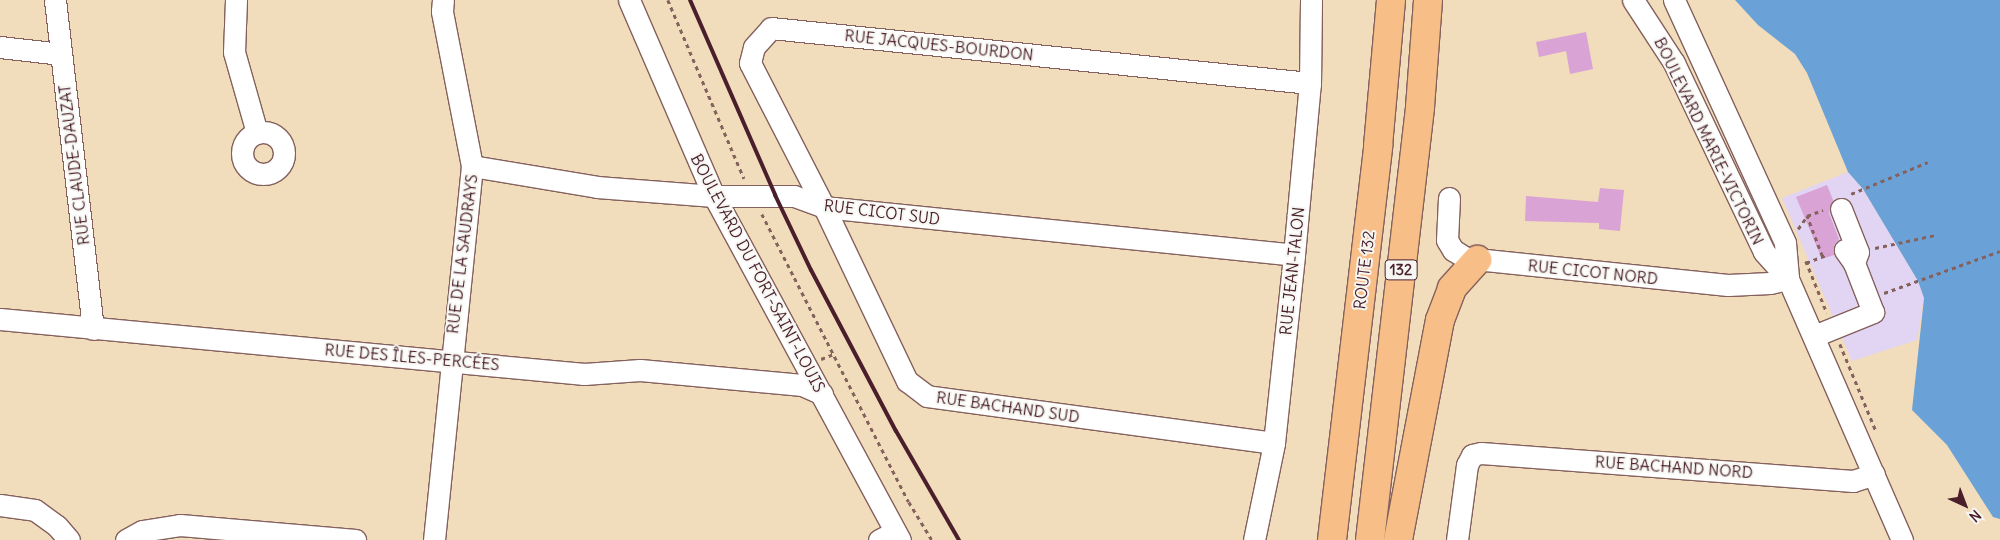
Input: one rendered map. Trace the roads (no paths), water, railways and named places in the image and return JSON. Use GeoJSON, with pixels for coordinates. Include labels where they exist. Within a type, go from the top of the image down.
{"type":"FeatureCollection","features":[{"type":"Feature","properties":{"kind":"highway"},"geometry":{"type":"LineString","coordinates":[[1376,0],[1383,93]]}},
{"type":"Feature","properties":{"kind":"highway","name":"ROUTE 132"},"geometry":{"type":"LineString","coordinates":[[1332,540],[1383,93],[1391,0]]}},
{"type":"Feature","properties":{"kind":"highway","name":"132"},"geometry":{"type":"LineString","coordinates":[[1370,540],[1420,107],[1428,0]]}},
{"type":"Feature","properties":{"kind":"highway"},"geometry":{"type":"LineString","coordinates":[[1398,540],[1440,320],[1452,288],[1477,260]]}},
{"type":"Feature","properties":{"kind":"street","name":"RUE CLAUDE-DAUZAT"},"geometry":{"type":"LineString","coordinates":[[55,0],[93,329]]}},
{"type":"Feature","properties":{"kind":"street"},"geometry":{"type":"LineString","coordinates":[[236,0],[234,52],[257,132]]}},
{"type":"Feature","properties":{"kind":"street","name":"RUE DE LA SAUDRAYS"},"geometry":{"type":"LineString","coordinates":[[434,540],[450,359],[472,166],[442,12],[444,0]]}},
{"type":"Feature","properties":{"kind":"street","name":"BOULEVARD DU FORT-SAINT-LOUIS"},"geometry":{"type":"LineString","coordinates":[[629,0],[714,196],[822,394],[891,537]]}},
{"type":"Feature","properties":{"kind":"street","name":"RUE JEAN-TALON"},"geometry":{"type":"LineString","coordinates":[[1254,540],[1274,443],[1294,255],[1310,83],[1311,0]]}},
{"type":"Feature","properties":{"kind":"street","name":"BOULEVARD MARIE-VICTORIN"},"geometry":{"type":"LineString","coordinates":[[1634,0],[1674,63],[1764,252],[1788,279],[1902,540]]}},
{"type":"Feature","properties":{"kind":"street","name":"BOULEVARD MARIE-VICTORIN"},"geometry":{"type":"LineString","coordinates":[[1674,0],[1785,243],[1788,279]]}},
{"type":"Feature","properties":{"kind":"street","name":"RUE JACQUES-BOURDON"},"geometry":{"type":"LineString","coordinates":[[824,207],[750,63],[754,46],[771,28],[1310,83]]}},
{"type":"Feature","properties":{"kind":"street"},"geometry":{"type":"LineString","coordinates":[[0,47],[61,54]]}},
{"type":"Feature","properties":{"kind":"street","name":"RUE CICOT SUD"},"geometry":{"type":"LineString","coordinates":[[472,166],[597,186],[714,196],[794,196],[824,207],[1294,255]]}},
{"type":"Feature","properties":{"kind":"street","name":"RUE CICOT NORD"},"geometry":{"type":"LineString","coordinates":[[1449,198],[1446,234],[1449,246],[1461,256],[1477,260],[1728,285],[1770,283],[1788,279]]}},
{"type":"Feature","properties":{"kind":"street"},"geometry":{"type":"LineString","coordinates":[[1814,336],[1873,312],[1849,256],[1858,252],[1840,204]]}},
{"type":"Feature","properties":{"kind":"street","name":"RUE BACHAND SUD"},"geometry":{"type":"LineString","coordinates":[[824,207],[907,381],[927,396],[1274,443]]}},
{"type":"Feature","properties":{"kind":"street","name":"RUE DES ÎLES-PERCÉES"},"geometry":{"type":"LineString","coordinates":[[0,319],[93,329],[450,359],[584,374],[640,370],[802,385],[822,394]]}},
{"type":"Feature","properties":{"kind":"street","name":"RUE BACHAND NORD"},"geometry":{"type":"LineString","coordinates":[[1457,540],[1466,465],[1472,455],[1481,452],[1853,481],[1874,474]]}},
{"type":"Feature","properties":{"kind":"street"},"geometry":{"type":"LineString","coordinates":[[0,505],[35,510],[69,540]]}},
{"type":"Feature","properties":{"kind":"street"},"geometry":{"type":"LineString","coordinates":[[126,540],[142,531],[180,526],[355,540]]}},
{"type":"Feature","properties":{"kind":"water"},"geometry":{"type":"Polygon","coordinates":[[[1735,0],[2000,0],[2000,519],[1993,517],[1947,445],[1912,410],[1924,298],[1918,281],[1863,189],[1848,172],[1807,73],[1795,54],[1758,25],[1735,0]]]}},
{"type":"Feature","properties":{"kind":"railway"},"geometry":{"type":"LineString","coordinates":[[690,0],[775,195],[811,270],[896,431],[959,540]]}}]}
